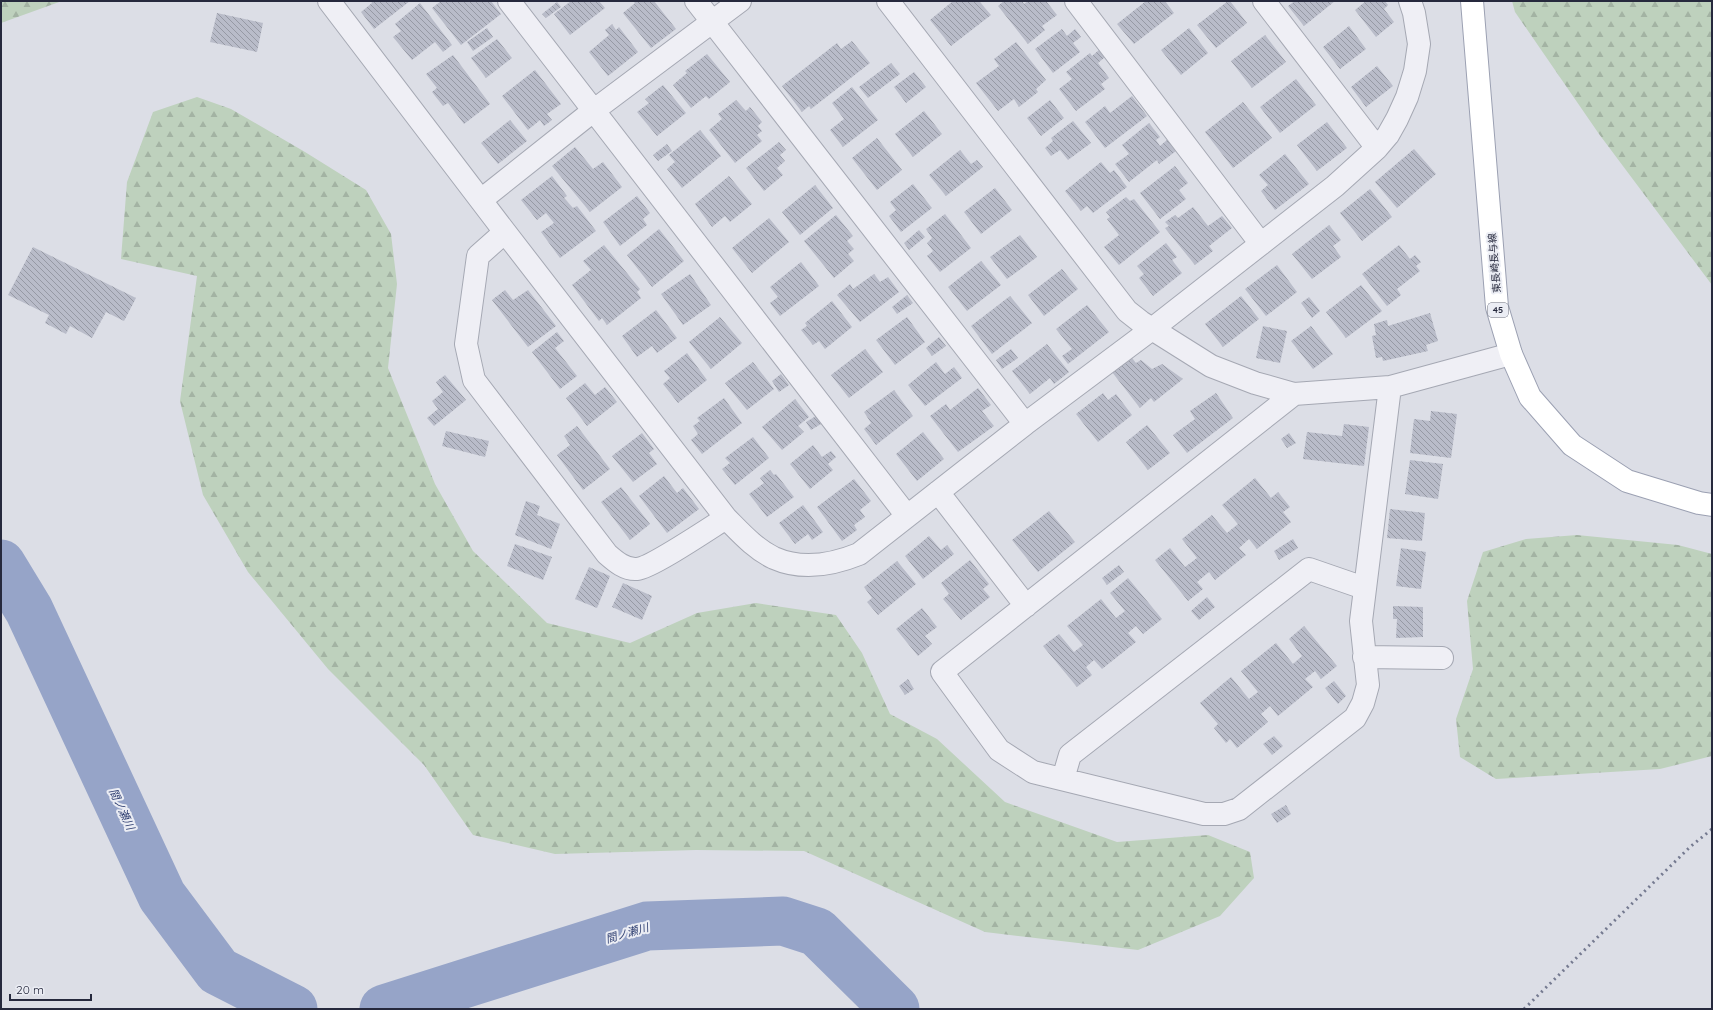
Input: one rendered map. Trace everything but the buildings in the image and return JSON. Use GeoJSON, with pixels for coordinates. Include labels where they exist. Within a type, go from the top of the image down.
{"type":"FeatureCollection","features":[{"type":"Feature","properties":{"kind":"main road","name":"東長崎長与線"},"geometry":{"type":"LineString","coordinates":[[1472,1],[1497,307],[1511,354],[1530,397],[1572,445],[1627,481],[1699,503],[1712,505]]}},
{"type":"Feature","properties":{"kind":"street"},"geometry":{"type":"LineString","coordinates":[[329,1],[504,232],[726,518],[749,541],[773,557],[799,565],[812,565],[842,561],[859,554],[1025,424],[1152,329],[1261,244],[1335,186],[1377,148],[1388,135],[1397,119],[1407,97],[1415,71],[1418,44],[1414,13],[1410,1]]}},
{"type":"Feature","properties":{"kind":"street"},"geometry":{"type":"LineString","coordinates":[[509,1],[907,516]]}},
{"type":"Feature","properties":{"kind":"street"},"geometry":{"type":"LineString","coordinates":[[696,1],[1025,424]]}},
{"type":"Feature","properties":{"kind":"street"},"geometry":{"type":"LineString","coordinates":[[481,200],[594,111],[740,1]]}},
{"type":"Feature","properties":{"kind":"street"},"geometry":{"type":"LineString","coordinates":[[888,1],[1127,311],[1152,329],[1211,366],[1255,383],[1294,394],[1390,387],[1511,354]]}},
{"type":"Feature","properties":{"kind":"street"},"geometry":{"type":"LineString","coordinates":[[1076,1],[1261,244]]}},
{"type":"Feature","properties":{"kind":"street"},"geometry":{"type":"LineString","coordinates":[[1264,1],[1377,148]]}},
{"type":"Feature","properties":{"kind":"street"},"geometry":{"type":"LineString","coordinates":[[504,232],[478,256],[466,344],[474,380],[607,554],[623,566],[637,569],[653,562],[726,518]]}},
{"type":"Feature","properties":{"kind":"street"},"geometry":{"type":"LineString","coordinates":[[1294,394],[942,672],[999,750],[1033,772],[1204,814],[1224,814],[1239,809],[1355,718],[1363,703],[1368,685],[1361,621],[1390,387]]}},
{"type":"Feature","properties":{"kind":"street"},"geometry":{"type":"LineString","coordinates":[[938,492],[1026,606]]}},
{"type":"Feature","properties":{"kind":"street"},"geometry":{"type":"LineString","coordinates":[[1064,779],[1070,755],[1309,569],[1364,588]]}},
{"type":"Feature","properties":{"kind":"street"},"geometry":{"type":"LineString","coordinates":[[1364,657],[1442,658]]}},
{"type":"Feature","properties":{"kind":"green space"},"geometry":{"type":"Polygon","coordinates":[[[1,1],[62,1],[1,23],[1,1]]]}},
{"type":"Feature","properties":{"kind":"green space"},"geometry":{"type":"Polygon","coordinates":[[[1512,1],[1712,1],[1712,285],[1599,134],[1515,12],[1512,1]]]}},
{"type":"Feature","properties":{"kind":"green space"},"geometry":{"type":"Polygon","coordinates":[[[197,97],[231,109],[305,152],[366,190],[391,234],[397,284],[388,368],[435,484],[473,551],[547,623],[630,643],[697,613],[756,603],[836,615],[862,653],[890,714],[937,739],[1005,802],[1117,842],[1208,835],[1250,852],[1254,878],[1220,916],[1138,950],[985,932],[804,851],[696,850],[555,854],[473,835],[424,765],[328,669],[248,572],[203,495],[180,401],[197,276],[121,259],[127,182],[153,112],[197,97]]]}},
{"type":"Feature","properties":{"kind":"green space"},"geometry":{"type":"Polygon","coordinates":[[[1577,535],[1678,545],[1712,554],[1712,756],[1660,769],[1496,779],[1460,757],[1456,719],[1473,669],[1467,601],[1483,552],[1526,539],[1577,535]]]}},
{"type":"Feature","properties":{"kind":"waterway","name":"間ノ瀬川"},"geometry":{"type":"LineString","coordinates":[[1,564],[29,610],[162,896],[218,971],[293,1009]]}},
{"type":"Feature","properties":{"kind":"waterway","name":"間ノ瀬川"},"geometry":{"type":"LineString","coordinates":[[384,1009],[647,926],[783,921],[817,932],[895,1009]]}},
{"type":"Feature","properties":{"kind":"railway"},"geometry":{"type":"LineString","coordinates":[[1524,1009],[1690,847],[1712,829]]}}]}
